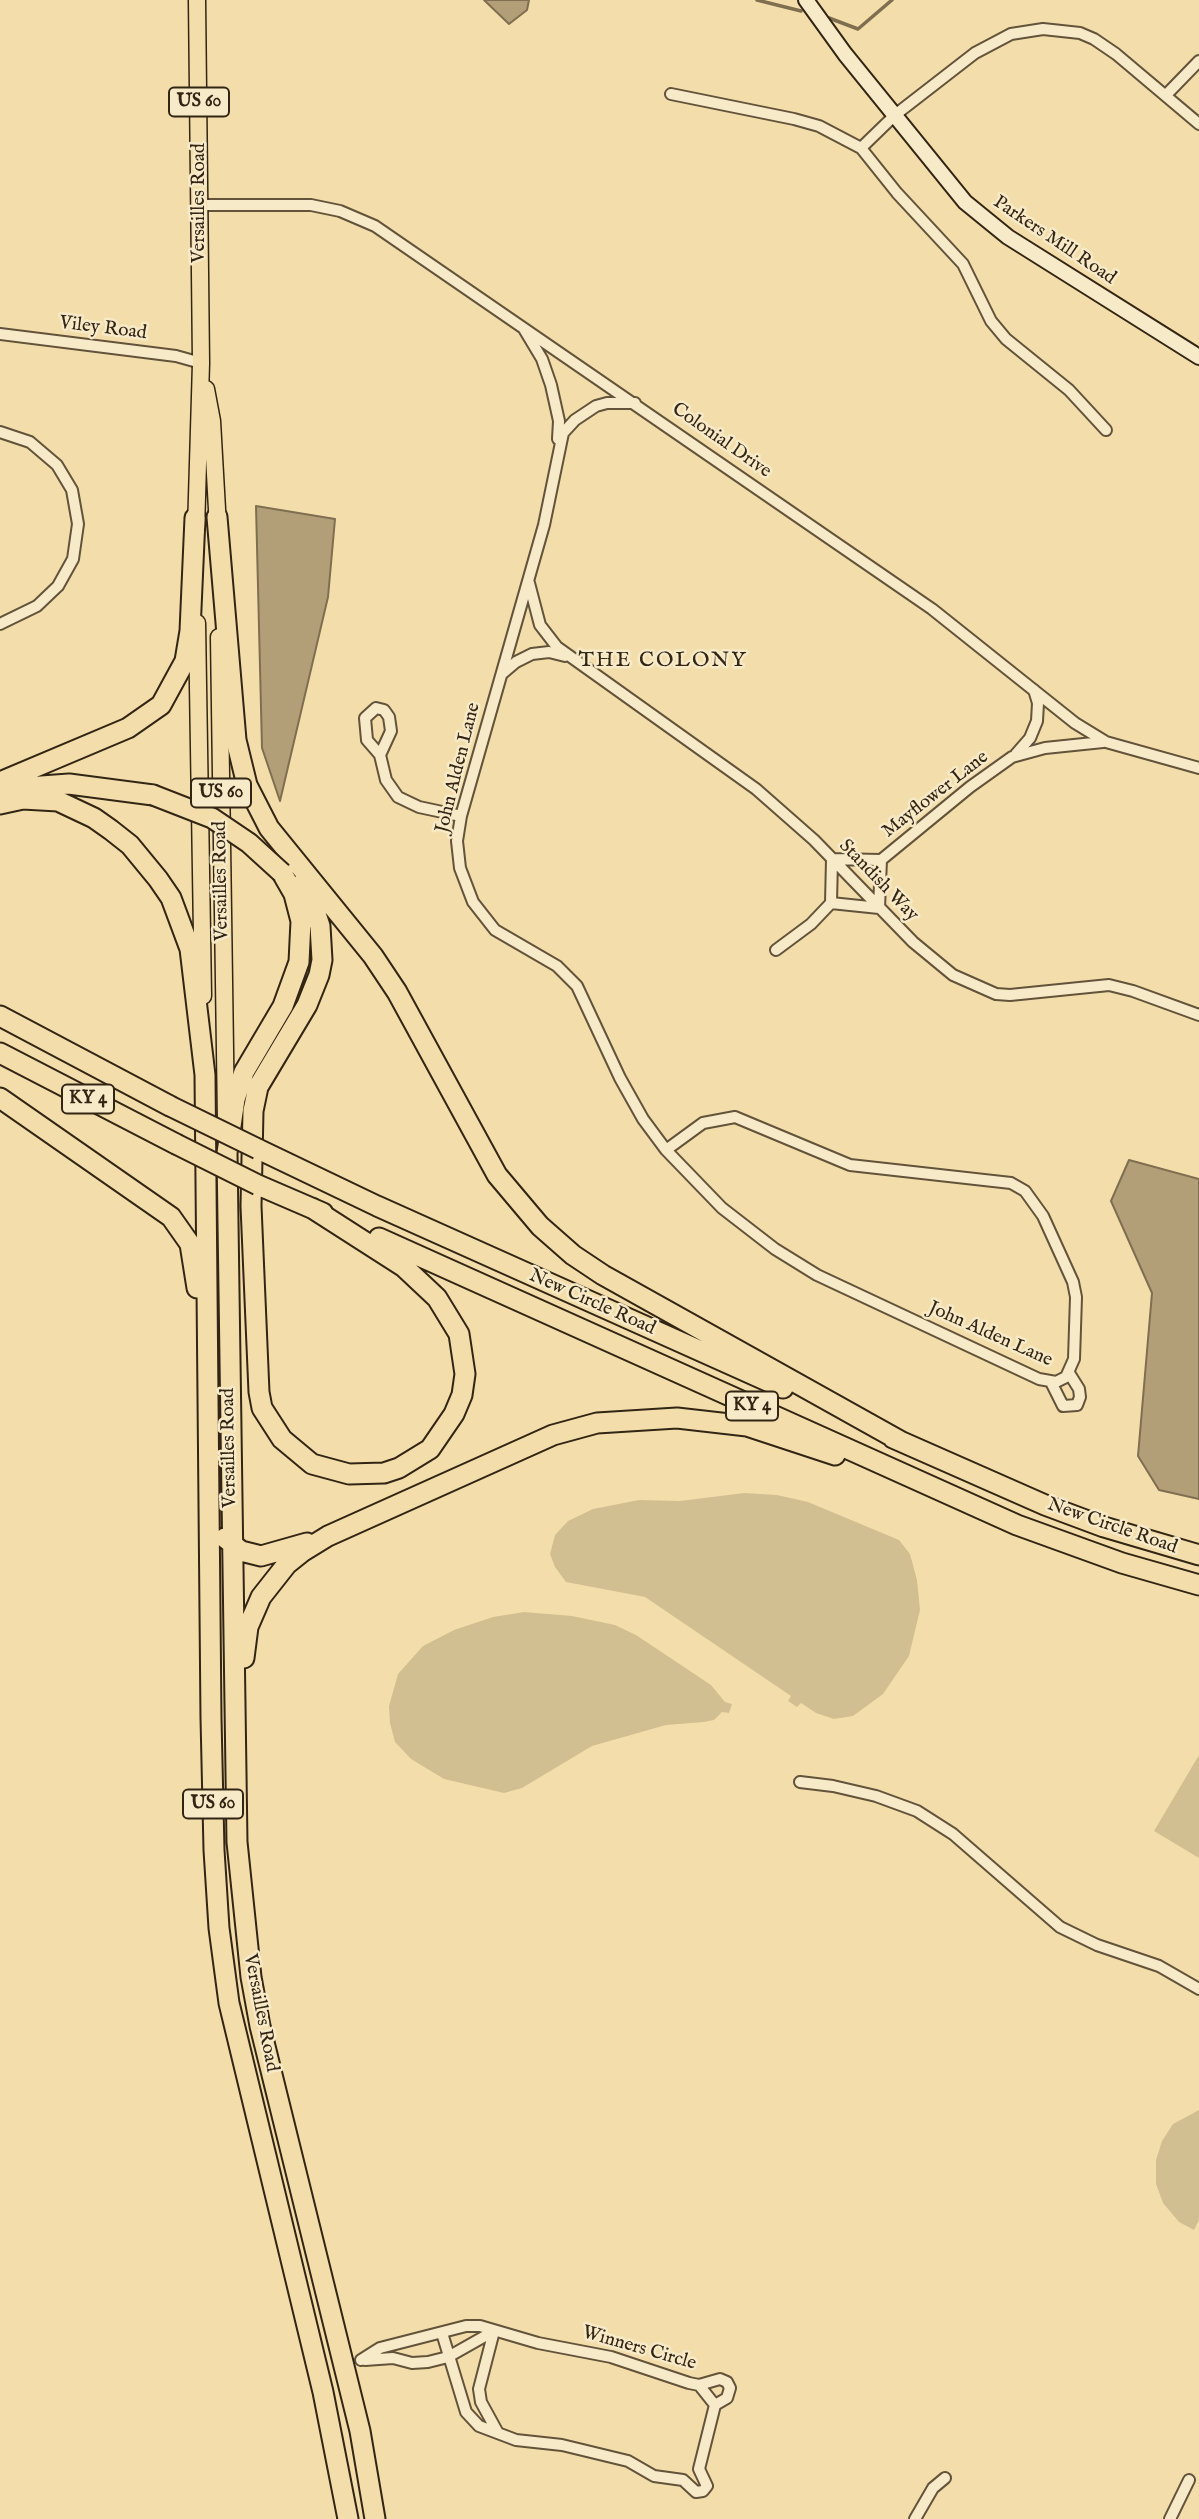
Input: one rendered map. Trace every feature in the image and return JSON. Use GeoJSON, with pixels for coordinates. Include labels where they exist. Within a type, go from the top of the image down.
{"type":"FeatureCollection","features":[{"type":"Feature","properties":{"kind":"highway"},"geometry":{"type":"LineString","coordinates":[[217,517],[241,762],[256,805],[282,845],[379,965],[397,992],[497,1175],[540,1226],[573,1255],[612,1281],[902,1442]]}},
{"type":"Feature","properties":{"kind":"highway"},"geometry":{"type":"LineString","coordinates":[[0,782],[128,728],[161,705],[186,661],[190,631],[195,518]]}},
{"type":"Feature","properties":{"kind":"highway"},"geometry":{"type":"LineString","coordinates":[[0,790],[69,784],[153,795],[190,808],[222,825],[249,843],[282,873],[294,894],[301,921],[299,962],[283,1006],[244,1072],[235,1099],[227,1153]]}},
{"type":"Feature","properties":{"kind":"highway"},"geometry":{"type":"LineString","coordinates":[[0,804],[23,799],[40,799],[77,809],[130,845],[158,879],[171,898],[190,949],[205,1075]]}},
{"type":"Feature","properties":{"kind":"highway"},"geometry":{"type":"LineString","coordinates":[[282,845],[297,880],[316,911],[322,960],[307,1005],[266,1073],[254,1100],[251,1206],[259,1392],[262,1408],[271,1425],[282,1439],[312,1464],[349,1474],[384,1473],[399,1468],[430,1449],[454,1414],[462,1395],[465,1374],[459,1334],[437,1298],[404,1267],[312,1208]]}},
{"type":"Feature","properties":{"kind":"highway"},"geometry":{"type":"LineString","coordinates":[[0,1007],[99,1069]]}},
{"type":"Feature","properties":{"kind":"highway","name":"New Circle Road"},"geometry":{"type":"LineString","coordinates":[[0,1016],[170,1106],[377,1206],[1057,1509],[1104,1527],[1199,1555]]}},
{"type":"Feature","properties":{"kind":"highway","name":"New Circle Road"},"geometry":{"type":"LineString","coordinates":[[0,1053],[258,1185],[948,1494],[1082,1549],[1199,1585]]}},
{"type":"Feature","properties":{"kind":"highway","name":"Versailles Road"},"geometry":{"type":"LineString","coordinates":[[205,1075],[214,1850],[219,1928],[229,2003],[317,2368],[348,2519]]}},
{"type":"Feature","properties":{"kind":"highway"},"geometry":{"type":"LineString","coordinates":[[0,1098],[159,1208],[184,1233],[194,1256],[196,1272],[199,1357],[209,1472]]}},
{"type":"Feature","properties":{"kind":"highway","name":"Versailles Road"},"geometry":{"type":"LineString","coordinates":[[227,1153],[235,1777],[237,1842],[251,1977],[276,2093],[353,2362],[360,2431],[375,2519]]}},
{"type":"Feature","properties":{"kind":"highway"},"geometry":{"type":"LineString","coordinates":[[209,1521],[232,1546],[261,1556],[328,1536],[553,1435],[597,1423],[634,1419],[677,1418],[747,1426],[948,1494]]}},
{"type":"Feature","properties":{"kind":"highway"},"geometry":{"type":"LineString","coordinates":[[235,1777],[245,1644],[254,1611],[287,1564],[328,1536]]}},
{"type":"Feature","properties":{"kind":"main road","name":"Versailles Road"},"geometry":{"type":"LineString","coordinates":[[197,0],[201,363],[195,518],[205,1075]]}},
{"type":"Feature","properties":{"kind":"main road","name":"Parkers Mill Road"},"geometry":{"type":"LineString","coordinates":[[806,0],[965,202],[994,226],[1199,357]]}},
{"type":"Feature","properties":{"kind":"main road","name":"Versailles Road"},"geometry":{"type":"LineString","coordinates":[[201,363],[212,421],[217,517],[227,1153]]}},
{"type":"Feature","properties":{"kind":"street"},"geometry":{"type":"LineString","coordinates":[[861,148],[895,115],[994,41],[1011,34],[1043,29],[1080,33],[1094,39],[1166,94],[1199,124]]}},
{"type":"Feature","properties":{"kind":"street"},"geometry":{"type":"LineString","coordinates":[[1166,94],[1199,61]]}},
{"type":"Feature","properties":{"kind":"street"},"geometry":{"type":"LineString","coordinates":[[671,94],[820,126],[861,148],[897,193],[962,264],[991,321],[1006,339],[1069,390],[1106,430]]}},
{"type":"Feature","properties":{"kind":"street","name":"Colonial Drive"},"geometry":{"type":"LineString","coordinates":[[200,205],[293,204],[327,208],[355,216],[375,226],[932,609],[1075,723],[1105,742],[1199,768]]}},
{"type":"Feature","properties":{"kind":"street","name":"John Alden Lane"},"geometry":{"type":"LineString","coordinates":[[521,324],[541,359],[555,399],[558,450]]}},
{"type":"Feature","properties":{"kind":"street","name":"Viley Road"},"geometry":{"type":"LineString","coordinates":[[0,334],[176,356],[201,363]]}},
{"type":"Feature","properties":{"kind":"street","name":"John Alden Lane"},"geometry":{"type":"LineString","coordinates":[[635,403],[607,403],[586,412],[566,428],[558,450],[550,498],[461,816],[458,855],[473,902],[495,930],[557,966],[577,986],[620,1078],[643,1119],[666,1150],[722,1209],[796,1264],[1051,1382],[1063,1380],[1069,1373],[1078,1311],[1073,1282],[1043,1216],[1031,1197],[1017,1185],[862,1168],[735,1117],[703,1124],[666,1150]]}},
{"type":"Feature","properties":{"kind":"street"},"geometry":{"type":"LineString","coordinates":[[0,432],[30,442],[57,465],[72,490],[78,524],[73,559],[58,586],[37,606],[0,624]]}},
{"type":"Feature","properties":{"kind":"street","name":"Standish Way"},"geometry":{"type":"LineString","coordinates":[[529,573],[531,600],[540,625],[573,660],[756,789],[832,859],[941,967],[996,994],[1109,985],[1133,990],[1199,1015]]}},
{"type":"Feature","properties":{"kind":"street","name":"Standish Way"},"geometry":{"type":"LineString","coordinates":[[501,675],[516,662],[532,654],[555,653],[573,660]]}},
{"type":"Feature","properties":{"kind":"street","name":"Mayflower Lane"},"geometry":{"type":"LineString","coordinates":[[832,859],[881,860],[970,787],[1013,757],[1025,745],[1037,721],[1038,704],[1034,690]]}},
{"type":"Feature","properties":{"kind":"street","name":"Mayflower Lane"},"geometry":{"type":"LineString","coordinates":[[1013,757],[1045,748],[1105,742]]}},
{"type":"Feature","properties":{"kind":"street"},"geometry":{"type":"LineString","coordinates":[[380,755],[386,780],[398,797],[419,807],[461,816]]}},
{"type":"Feature","properties":{"kind":"street"},"geometry":{"type":"LineString","coordinates":[[776,950],[811,924],[831,903],[832,859]]}},
{"type":"Feature","properties":{"kind":"street","name":"Mayflower Lane"},"geometry":{"type":"LineString","coordinates":[[879,908],[881,860]]}},
{"type":"Feature","properties":{"kind":"street"},"geometry":{"type":"LineString","coordinates":[[831,903],[879,908]]}},
{"type":"Feature","properties":{"kind":"street"},"geometry":{"type":"LineString","coordinates":[[1051,1382],[1063,1406],[1077,1405],[1079,1389],[1069,1373]]}},
{"type":"Feature","properties":{"kind":"street"},"geometry":{"type":"LineString","coordinates":[[800,1782],[855,1791],[917,1811],[953,1835],[1059,1927],[1097,1945],[1159,1966],[1199,1989]]}},
{"type":"Feature","properties":{"kind":"street","name":"Winners Circle"},"geometry":{"type":"LineString","coordinates":[[353,2362],[380,2348],[442,2333],[480,2326],[611,2357],[699,2385],[712,2379],[727,2382],[730,2388],[727,2398],[715,2405],[699,2469],[706,2478],[707,2486],[703,2491],[696,2492],[683,2480],[654,2476],[628,2460],[562,2445],[516,2440],[471,2421],[442,2333]]}},
{"type":"Feature","properties":{"kind":"street"},"geometry":{"type":"LineString","coordinates":[[494,2331],[479,2389],[481,2402],[498,2433]]}},
{"type":"Feature","properties":{"kind":"street","name":"Winners Circle"},"geometry":{"type":"LineString","coordinates":[[317,2368],[393,2358],[412,2363],[448,2357],[494,2331]]}},
{"type":"Feature","properties":{"kind":"street"},"geometry":{"type":"LineString","coordinates":[[699,2385],[715,2405]]}},
{"type":"Feature","properties":{"kind":"street"},"geometry":{"type":"LineString","coordinates":[[683,2480],[699,2469]]}},
{"type":"Feature","properties":{"kind":"street"},"geometry":{"type":"LineString","coordinates":[[915,2519],[933,2488],[946,2478]]}},
{"type":"Feature","properties":{"kind":"street"},"geometry":{"type":"LineString","coordinates":[[1170,2519],[1189,2480]]}},
{"type":"Feature","properties":{"kind":"shaded area"},"geometry":{"type":"Polygon","coordinates":[[[484,0],[529,0],[527,10],[509,24],[484,0]]]}},
{"type":"Feature","properties":{"kind":"shaded area"},"geometry":{"type":"Polygon","coordinates":[[[256,506],[335,519],[328,597],[280,801],[262,748],[256,506]]]}},
{"type":"Feature","properties":{"kind":"shaded area"},"geometry":{"type":"Polygon","coordinates":[[[1129,1160],[1199,1179],[1199,1499],[1159,1490],[1138,1456],[1152,1293],[1111,1201],[1129,1160]]]}},
{"type":"Feature","properties":{"kind":"shaded area"},"geometry":{"type":"Polygon","coordinates":[[[744,1493],[777,1495],[808,1502],[899,1540],[910,1554],[917,1580],[920,1610],[909,1656],[883,1694],[853,1716],[834,1719],[816,1713],[801,1703],[797,1707],[788,1701],[791,1696],[645,1597],[566,1582],[555,1567],[550,1554],[555,1535],[568,1521],[593,1509],[639,1500],[680,1501],[744,1493]]]}},
{"type":"Feature","properties":{"kind":"shaded area"},"geometry":{"type":"Polygon","coordinates":[[[524,1612],[572,1616],[615,1625],[636,1635],[711,1685],[725,1702],[732,1704],[729,1713],[722,1712],[714,1720],[666,1725],[592,1746],[522,1788],[504,1793],[444,1779],[411,1759],[395,1742],[390,1723],[389,1706],[398,1674],[423,1646],[454,1630],[493,1617],[524,1612]]]}},
{"type":"Feature","properties":{"kind":"shaded area"},"geometry":{"type":"Polygon","coordinates":[[[1199,1755],[1199,1858],[1154,1831],[1199,1755]]]}},
{"type":"Feature","properties":{"kind":"shaded area"},"geometry":{"type":"Polygon","coordinates":[[[1199,2110],[1199,2220],[1194,2230],[1179,2222],[1163,2203],[1156,2184],[1156,2160],[1162,2141],[1173,2124],[1199,2110]]]}},
{"type":"Feature","properties":{"kind":"waterway"},"geometry":{"type":"LineString","coordinates":[[757,0],[801,11]]}},
{"type":"Feature","properties":{"kind":"waterway"},"geometry":{"type":"LineString","coordinates":[[829,18],[858,29],[892,0]]}},
{"type":"Feature","properties":{"kind":"district","name":"THE COLONY"},"geometry":{"type":"Point","coordinates":[663,662]}}]}
